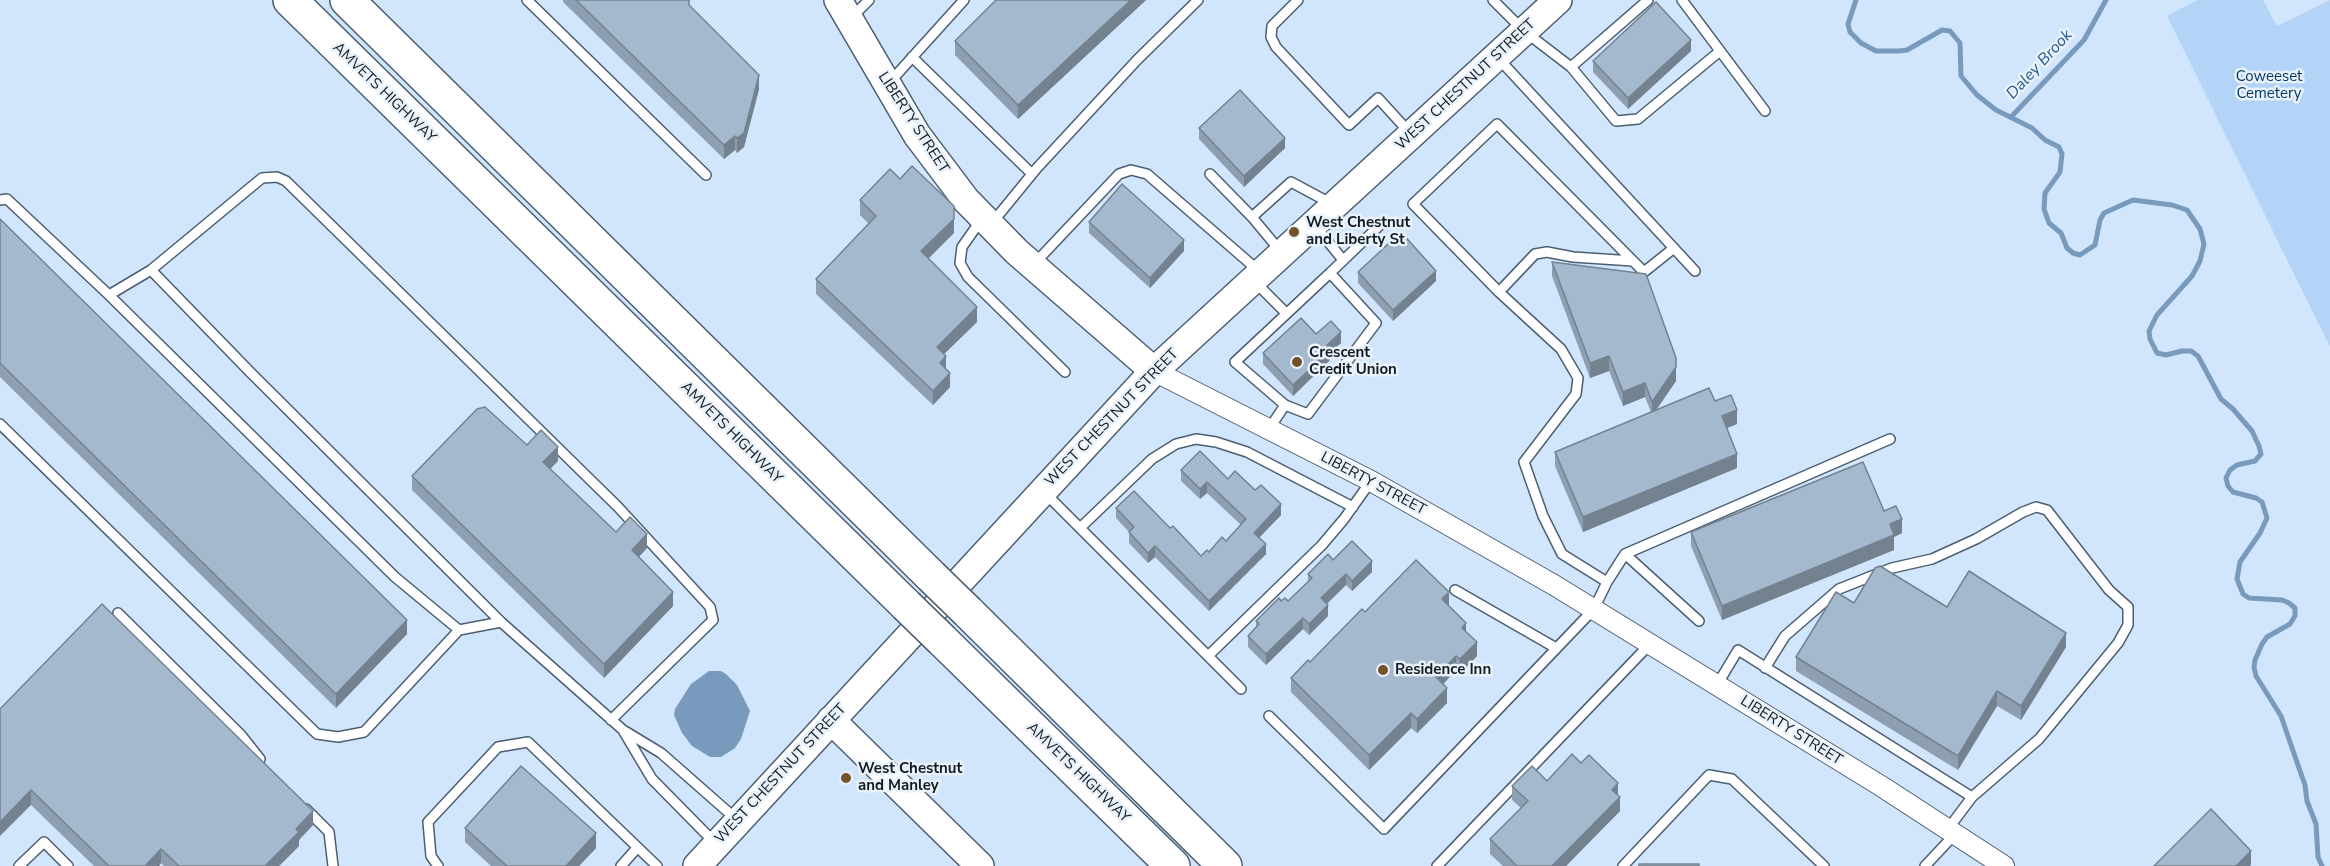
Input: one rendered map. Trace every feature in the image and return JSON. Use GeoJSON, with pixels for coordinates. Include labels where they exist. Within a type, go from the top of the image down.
{"type":"FeatureCollection","features":[{"type":"Feature","properties":{"kind":"highway","name":"AMVETS HIGHWAY"},"geometry":{"type":"LineString","coordinates":[[290,0],[1173,866]]}},
{"type":"Feature","properties":{"kind":"highway"},"geometry":{"type":"LineString","coordinates":[[347,0],[1225,866]]}},
{"type":"Feature","properties":{"kind":"main road","name":"WEST CHESTNUT STREET"},"geometry":{"type":"LineString","coordinates":[[697,866],[1154,371],[1557,0]]}},
{"type":"Feature","properties":{"kind":"main road","name":"LIBERTY STREET"},"geometry":{"type":"LineString","coordinates":[[844,10],[929,153],[986,221],[1033,266],[1154,371]]}},
{"type":"Feature","properties":{"kind":"main road"},"geometry":{"type":"LineString","coordinates":[[831,720],[980,866]]}},
{"type":"Feature","properties":{"kind":"street","name":"LIBERTY STREET"},"geometry":{"type":"LineString","coordinates":[[1154,371],[1371,481],[1594,609],[2004,866]]}},
{"type":"Feature","properties":{"kind":"lane"},"geometry":{"type":"LineString","coordinates":[[527,0],[706,175]]}},
{"type":"Feature","properties":{"kind":"lane"},"geometry":{"type":"LineString","coordinates":[[844,10],[868,0]]}},
{"type":"Feature","properties":{"kind":"lane"},"geometry":{"type":"LineString","coordinates":[[887,85],[964,0]]}},
{"type":"Feature","properties":{"kind":"lane"},"geometry":{"type":"LineString","coordinates":[[1065,372],[968,277],[960,263],[962,246],[1137,60],[1198,0]]}},
{"type":"Feature","properties":{"kind":"lane"},"geometry":{"type":"LineString","coordinates":[[1298,0],[1272,26],[1271,37],[1276,47],[1349,125],[1378,98],[1412,134]]}},
{"type":"Feature","properties":{"kind":"lane"},"geometry":{"type":"LineString","coordinates":[[1493,0],[1524,31],[1571,67],[1616,121],[1638,119],[1720,51]]}},
{"type":"Feature","properties":{"kind":"lane"},"geometry":{"type":"LineString","coordinates":[[1571,67],[1648,0]]}},
{"type":"Feature","properties":{"kind":"lane"},"geometry":{"type":"LineString","coordinates":[[1682,0],[1765,111]]}},
{"type":"Feature","properties":{"kind":"lane"},"geometry":{"type":"LineString","coordinates":[[1496,56],[1695,271]]}},
{"type":"Feature","properties":{"kind":"lane"},"geometry":{"type":"LineString","coordinates":[[912,57],[1032,174]]}},
{"type":"Feature","properties":{"kind":"lane"},"geometry":{"type":"LineString","coordinates":[[1607,582],[1563,554],[1543,516],[1524,462],[1575,394],[1578,378],[1561,349],[1499,292],[1413,204],[1497,124],[1644,272],[1674,248]]}},
{"type":"Feature","properties":{"kind":"lane"},"geometry":{"type":"LineString","coordinates":[[1033,266],[1119,174],[1131,170],[1147,174],[1258,277],[1287,313]]}},
{"type":"Feature","properties":{"kind":"lane"},"geometry":{"type":"LineString","coordinates":[[1210,174],[1252,217],[1283,254]]}},
{"type":"Feature","properties":{"kind":"lane"},"geometry":{"type":"LineString","coordinates":[[109,295],[152,270],[262,178],[277,177],[286,181],[609,498],[710,607],[713,614],[712,620],[610,720]]}},
{"type":"Feature","properties":{"kind":"lane"},"geometry":{"type":"LineString","coordinates":[[1252,217],[1291,182],[1335,206]]}},
{"type":"Feature","properties":{"kind":"lane"},"geometry":{"type":"LineString","coordinates":[[0,200],[7,199],[109,295],[395,577],[459,630]]}},
{"type":"Feature","properties":{"kind":"lane"},"geometry":{"type":"LineString","coordinates":[[1314,226],[1344,260]]}},
{"type":"Feature","properties":{"kind":"lane"},"geometry":{"type":"LineString","coordinates":[[1330,273],[1376,323],[1308,414],[1285,405],[1234,362],[1379,226]]}},
{"type":"Feature","properties":{"kind":"lane"},"geometry":{"type":"LineString","coordinates":[[1499,292],[1534,254],[1547,252],[1573,257],[1634,261]]}},
{"type":"Feature","properties":{"kind":"lane"},"geometry":{"type":"LineString","coordinates":[[152,270],[251,373],[501,622],[610,720],[661,753],[738,820]]}},
{"type":"Feature","properties":{"kind":"lane"},"geometry":{"type":"LineString","coordinates":[[1269,429],[1285,405]]}},
{"type":"Feature","properties":{"kind":"lane"},"geometry":{"type":"LineString","coordinates":[[0,424],[317,734],[338,736],[364,732],[459,630],[501,622]]}},
{"type":"Feature","properties":{"kind":"lane"},"geometry":{"type":"LineString","coordinates":[[1080,528],[1152,459],[1176,444],[1196,439],[1216,442],[1247,452],[1353,507]]}},
{"type":"Feature","properties":{"kind":"lane"},"geometry":{"type":"LineString","coordinates":[[1269,716],[1384,829],[1594,609],[1607,582],[1625,554],[1890,439]]}},
{"type":"Feature","properties":{"kind":"lane"},"geometry":{"type":"LineString","coordinates":[[1208,657],[1322,545],[1371,481]]}},
{"type":"Feature","properties":{"kind":"lane"},"geometry":{"type":"LineString","coordinates":[[1042,490],[1241,688]]}},
{"type":"Feature","properties":{"kind":"lane"},"geometry":{"type":"LineString","coordinates":[[1765,668],[1785,636],[1839,589],[1892,568],[1932,559],[2036,507],[2047,510],[2109,590],[2128,607],[2128,625],[2118,644],[2039,739],[1972,797],[1952,832],[1925,866]]}},
{"type":"Feature","properties":{"kind":"lane"},"geometry":{"type":"LineString","coordinates":[[1625,554],[1699,621]]}},
{"type":"Feature","properties":{"kind":"lane"},"geometry":{"type":"LineString","coordinates":[[1455,590],[1556,648]]}},
{"type":"Feature","properties":{"kind":"lane"},"geometry":{"type":"LineString","coordinates":[[118,613],[242,735],[269,769]]}},
{"type":"Feature","properties":{"kind":"lane"},"geometry":{"type":"LineString","coordinates":[[1437,866],[1650,644]]}},
{"type":"Feature","properties":{"kind":"lane"},"geometry":{"type":"LineString","coordinates":[[1717,685],[1738,650],[1972,797]]}},
{"type":"Feature","properties":{"kind":"lane"},"geometry":{"type":"LineString","coordinates":[[623,730],[652,779],[716,844]]}},
{"type":"Feature","properties":{"kind":"lane"},"geometry":{"type":"LineString","coordinates":[[438,866],[431,856],[428,822],[498,747],[528,742],[657,866]]}},
{"type":"Feature","properties":{"kind":"lane"},"geometry":{"type":"LineString","coordinates":[[1623,866],[1709,775],[1732,779],[1824,866]]}},
{"type":"Feature","properties":{"kind":"lane"},"geometry":{"type":"LineString","coordinates":[[299,801],[329,832],[333,866]]}},
{"type":"Feature","properties":{"kind":"lane"},"geometry":{"type":"LineString","coordinates":[[19,866],[44,842],[68,866]]}},
{"type":"Feature","properties":{"kind":"lane"},"geometry":{"type":"LineString","coordinates":[[621,866],[637,848]]}},
{"type":"Feature","properties":{"kind":"green space","name":"Coweeset Cemetery"},"geometry":{"type":"Polygon","coordinates":[[[2198,0],[2263,0],[2277,26],[2330,0],[2330,347],[2167,16],[2198,0]]]}},
{"type":"Feature","properties":{"kind":"shaded area"},"geometry":{"type":"Polygon","coordinates":[[[709,671],[721,671],[726,674],[737,685],[750,711],[741,739],[735,748],[721,757],[710,757],[692,746],[682,733],[674,715],[675,709],[691,684],[709,671]]]}},
{"type":"Feature","properties":{"kind":"building"},"geometry":{"type":"Polygon","coordinates":[[[576,0],[689,0],[689,5],[759,75],[744,133],[737,138],[735,136],[724,145],[576,0]]]}},
{"type":"Feature","properties":{"kind":"building"},"geometry":{"type":"Polygon","coordinates":[[[996,0],[1131,0],[1018,105],[955,41],[996,0]]]}},
{"type":"Feature","properties":{"kind":"building"},"geometry":{"type":"Polygon","coordinates":[[[1656,2],[1691,40],[1628,98],[1593,61],[1656,2]]]}},
{"type":"Feature","properties":{"kind":"building"},"geometry":{"type":"Polygon","coordinates":[[[1240,90],[1285,138],[1244,176],[1199,128],[1240,90]]]}},
{"type":"Feature","properties":{"kind":"building"},"geometry":{"type":"Polygon","coordinates":[[[912,166],[954,206],[954,219],[921,251],[977,307],[937,347],[946,356],[940,363],[950,373],[933,391],[816,279],[876,216],[860,200],[890,169],[900,179],[912,166]]]}},
{"type":"Feature","properties":{"kind":"building"},"geometry":{"type":"Polygon","coordinates":[[[1122,184],[1184,240],[1150,278],[1089,222],[1122,184]]]}},
{"type":"Feature","properties":{"kind":"building"},"geometry":{"type":"Polygon","coordinates":[[[0,219],[407,620],[336,694],[0,363],[0,219]]]}},
{"type":"Feature","properties":{"kind":"building"},"geometry":{"type":"Polygon","coordinates":[[[1401,232],[1436,271],[1393,310],[1358,272],[1401,232]]]}},
{"type":"Feature","properties":{"kind":"building"},"geometry":{"type":"Polygon","coordinates":[[[1552,262],[1646,274],[1676,358],[1676,367],[1652,402],[1645,383],[1623,392],[1609,356],[1590,363],[1552,262]]]}},
{"type":"Feature","properties":{"kind":"building","name":"Crescent Credit Union"},"geometry":{"type":"Polygon","coordinates":[[[1301,318],[1316,334],[1331,321],[1341,332],[1327,345],[1330,350],[1293,385],[1263,353],[1301,318]]]}},
{"type":"Feature","properties":{"kind":"building"},"geometry":{"type":"Polygon","coordinates":[[[1709,388],[1715,401],[1731,395],[1737,410],[1722,416],[1737,454],[1583,517],[1555,452],[1709,388]]]}},
{"type":"Feature","properties":{"kind":"building"},"geometry":{"type":"Polygon","coordinates":[[[485,407],[527,445],[541,430],[558,447],[543,462],[616,532],[630,517],[647,534],[632,550],[673,592],[604,664],[412,476],[477,409],[485,407]]]}},
{"type":"Feature","properties":{"kind":"building"},"geometry":{"type":"Polygon","coordinates":[[[1200,451],[1228,479],[1235,471],[1255,490],[1261,485],[1281,504],[1254,533],[1266,544],[1209,601],[1155,546],[1148,553],[1129,532],[1134,527],[1116,508],[1134,491],[1170,528],[1173,526],[1201,556],[1207,550],[1209,552],[1222,537],[1226,541],[1246,519],[1207,482],[1200,489],[1181,470],[1200,451]]]}},
{"type":"Feature","properties":{"kind":"building"},"geometry":{"type":"Polygon","coordinates":[[[1863,462],[1884,511],[1896,506],[1902,519],[1890,524],[1894,535],[1722,606],[1691,532],[1863,462]]]}},
{"type":"Feature","properties":{"kind":"building"},"geometry":{"type":"Polygon","coordinates":[[[1352,541],[1372,561],[1352,581],[1346,574],[1321,598],[1328,605],[1309,624],[1303,618],[1266,654],[1248,636],[1259,624],[1256,621],[1279,598],[1281,601],[1285,598],[1288,601],[1312,578],[1308,574],[1328,554],[1333,560],[1352,541]]]}},
{"type":"Feature","properties":{"kind":"building","name":"Residence Inn"},"geometry":{"type":"Polygon","coordinates":[[[1416,560],[1449,592],[1442,599],[1466,623],[1462,628],[1477,642],[1460,659],[1456,656],[1436,677],[1447,688],[1417,719],[1411,713],[1369,755],[1291,678],[1362,609],[1365,612],[1416,560]]]}},
{"type":"Feature","properties":{"kind":"building"},"geometry":{"type":"Polygon","coordinates":[[[1880,566],[1947,607],[1969,571],[2066,633],[2021,706],[1997,691],[1958,756],[1796,657],[1836,592],[1854,603],[1875,568],[1880,566]]]}},
{"type":"Feature","properties":{"kind":"building"},"geometry":{"type":"Polygon","coordinates":[[[102,604],[313,811],[296,829],[299,832],[265,866],[179,866],[161,849],[145,866],[109,866],[31,790],[0,822],[0,709],[102,604]]]}},
{"type":"Feature","properties":{"kind":"building"},"geometry":{"type":"Polygon","coordinates":[[[1572,754],[1581,763],[1589,755],[1618,783],[1612,790],[1620,797],[1552,866],[1517,866],[1490,839],[1528,801],[1512,786],[1532,766],[1547,781],[1572,754]]]}},
{"type":"Feature","properties":{"kind":"building"},"geometry":{"type":"Polygon","coordinates":[[[521,766],[596,833],[566,866],[507,866],[465,828],[521,766]]]}},
{"type":"Feature","properties":{"kind":"building"},"geometry":{"type":"Polygon","coordinates":[[[2211,809],[2251,851],[2236,866],[2154,866],[2211,809]]]}},
{"type":"Feature","properties":{"kind":"building"},"geometry":{"type":"Polygon","coordinates":[[[1639,864],[1699,864],[1699,866],[1639,866],[1639,864]]]}},
{"type":"Feature","properties":{"kind":"waterway"},"geometry":{"type":"LineString","coordinates":[[1856,0],[1848,24],[1850,32],[1861,43],[1876,51],[1907,50],[1942,30],[1950,31],[1960,43],[1961,76],[1977,95],[1996,110],[2032,128],[2045,140],[2059,147],[2062,154],[2060,172],[2045,193],[2044,209],[2049,223],[2061,233],[2067,248],[2073,253],[2080,255],[2095,245],[2100,220],[2104,213],[2133,200],[2172,205],[2187,210],[2200,229],[2204,244],[2200,261],[2192,276],[2157,315],[2149,331],[2150,339],[2157,353],[2166,355],[2191,351],[2198,356],[2221,399],[2252,431],[2259,446],[2261,454],[2255,461],[2237,465],[2230,470],[2226,478],[2233,492],[2256,498],[2262,502],[2267,518],[2260,533],[2240,562],[2237,579],[2243,594],[2249,598],[2282,600],[2295,608],[2295,616],[2290,624],[2267,637],[2262,644],[2254,667],[2256,676],[2281,716],[2305,785],[2307,801],[2316,824],[2318,857],[2322,866]]}},
{"type":"Feature","properties":{"kind":"waterway","name":"Daley Brook"},"geometry":{"type":"LineString","coordinates":[[2011,117],[2084,40],[2106,0]]}},
{"type":"Feature","properties":{"kind":"place","name":"West Chestnut and Liberty St"},"geometry":{"type":"Point","coordinates":[1294,232]}},
{"type":"Feature","properties":{"kind":"place","name":"Crescent Credit Union"},"geometry":{"type":"Point","coordinates":[1297,362]}},
{"type":"Feature","properties":{"kind":"place","name":"Residence Inn"},"geometry":{"type":"Point","coordinates":[1383,670]}},
{"type":"Feature","properties":{"kind":"place","name":"West Chestnut and Manley"},"geometry":{"type":"Point","coordinates":[846,778]}}]}
